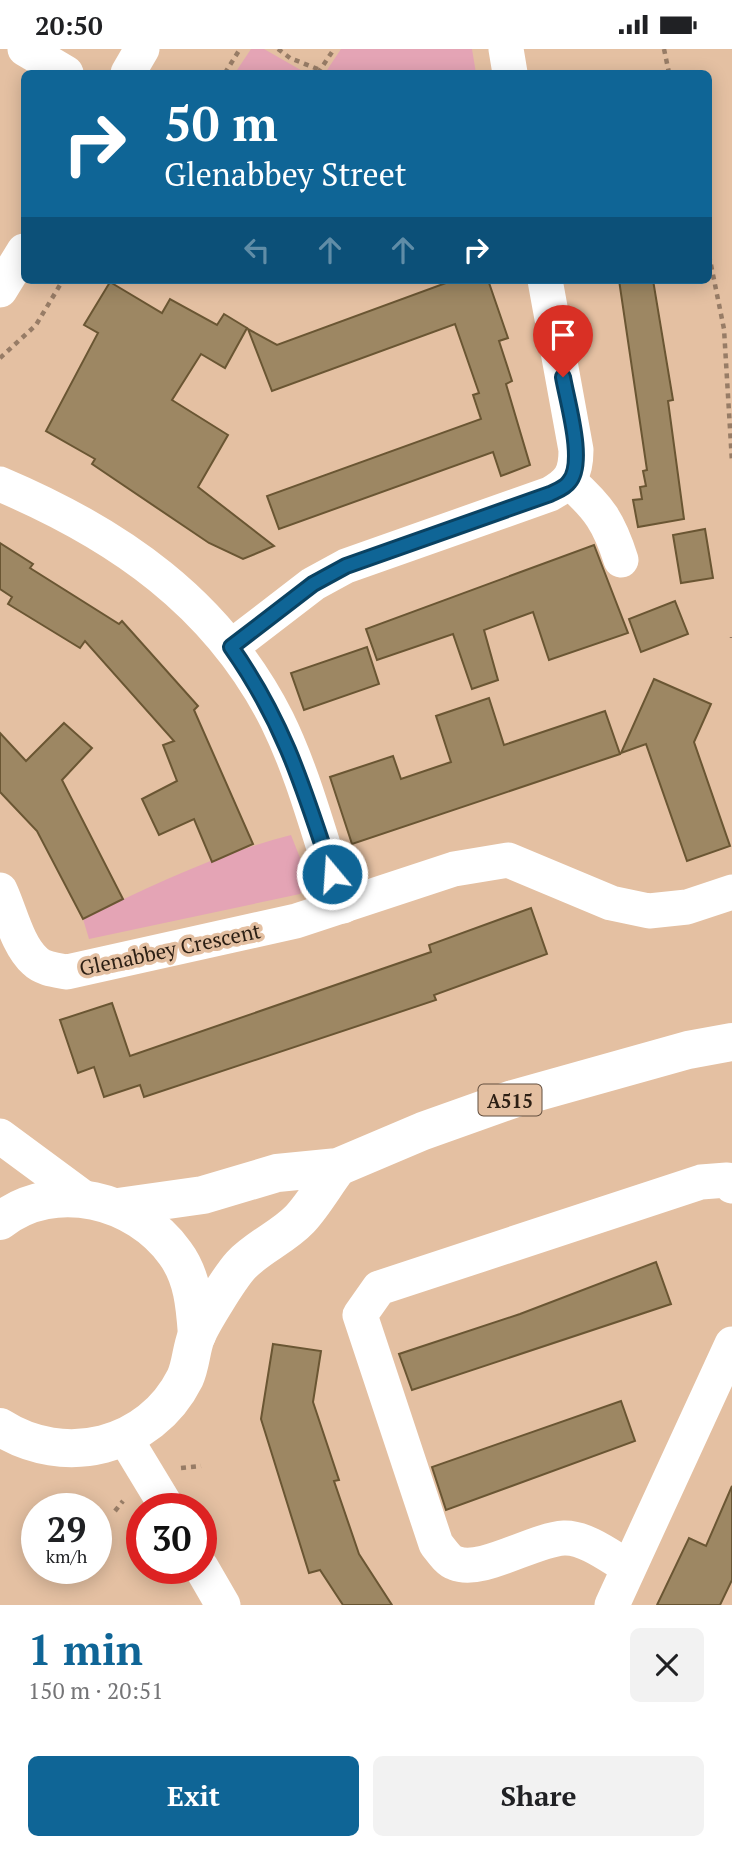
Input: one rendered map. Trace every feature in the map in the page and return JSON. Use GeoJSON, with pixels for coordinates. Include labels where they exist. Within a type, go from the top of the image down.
{"type":"FeatureCollection","features":[{"type":"Feature","properties":{"kind":"highway","name":"A515"},"geometry":{"type":"LineString","coordinates":[[0,1221],[10,1214],[49,1200],[101,1203],[203,1195],[277,1173],[338,1167],[424,1131],[513,1099],[688,1050],[732,1042]]}},
{"type":"Feature","properties":{"kind":"highway"},"geometry":{"type":"LineString","coordinates":[[7,1438],[54,1449],[91,1448],[125,1438],[150,1422],[171,1401],[186,1376],[197,1335],[241,1265],[299,1219],[338,1167]]}},
{"type":"Feature","properties":{"kind":"highway"},"geometry":{"type":"LineString","coordinates":[[101,1203],[148,1223],[176,1254],[194,1293],[197,1335]]}},
{"type":"Feature","properties":{"kind":"street"},"geometry":{"type":"LineString","coordinates":[[25,49],[61,70]]}},
{"type":"Feature","properties":{"kind":"street"},"geometry":{"type":"LineString","coordinates":[[130,70],[142,49]]}},
{"type":"Feature","properties":{"kind":"street"},"geometry":{"type":"LineString","coordinates":[[506,49],[510,70]]}},
{"type":"Feature","properties":{"kind":"street"},"geometry":{"type":"LineString","coordinates":[[0,290],[21,256]]}},
{"type":"Feature","properties":{"kind":"street"},"geometry":{"type":"LineString","coordinates":[[231,647],[313,584],[346,566],[550,494],[570,482],[576,467],[576,450],[546,284]]}},
{"type":"Feature","properties":{"kind":"street"},"geometry":{"type":"LineString","coordinates":[[570,482],[595,505],[610,525],[621,560]]}},
{"type":"Feature","properties":{"kind":"street"},"geometry":{"type":"LineString","coordinates":[[0,484],[78,520],[117,542],[198,611],[231,647],[255,680],[301,775],[342,906]]}},
{"type":"Feature","properties":{"kind":"street","name":"Glenabbey Crescent"},"geometry":{"type":"LineString","coordinates":[[0,890],[35,961],[66,972],[283,924],[454,869],[508,860],[611,903],[649,911],[687,907],[732,892]]}},
{"type":"Feature","properties":{"kind":"street"},"geometry":{"type":"LineString","coordinates":[[0,1136],[101,1203]]}},
{"type":"Feature","properties":{"kind":"street"},"geometry":{"type":"LineString","coordinates":[[628,1567],[577,1540],[566,1538],[535,1544],[473,1566],[452,1563],[436,1544],[360,1315],[379,1288],[701,1182],[727,1180],[732,1187]]}},
{"type":"Feature","properties":{"kind":"street"},"geometry":{"type":"LineString","coordinates":[[612,1605],[732,1344]]}},
{"type":"Feature","properties":{"kind":"street"},"geometry":{"type":"LineString","coordinates":[[125,1438],[158,1493]]}},
{"type":"Feature","properties":{"kind":"street"},"geometry":{"type":"LineString","coordinates":[[211,1584],[223,1605]]}},
{"type":"Feature","properties":{"kind":"path"},"geometry":{"type":"LineString","coordinates":[[227,70],[240,49]]}},
{"type":"Feature","properties":{"kind":"path"},"geometry":{"type":"LineString","coordinates":[[278,49],[315,70]]}},
{"type":"Feature","properties":{"kind":"path"},"geometry":{"type":"LineString","coordinates":[[320,70],[334,49]]}},
{"type":"Feature","properties":{"kind":"path"},"geometry":{"type":"LineString","coordinates":[[664,49],[668,70]]}},
{"type":"Feature","properties":{"kind":"path"},"geometry":{"type":"LineString","coordinates":[[712,270],[724,329],[732,462]]}},
{"type":"Feature","properties":{"kind":"path"},"geometry":{"type":"LineString","coordinates":[[0,358],[36,325],[61,284]]}},
{"type":"Feature","properties":{"kind":"shaded area"},"geometry":{"type":"Polygon","coordinates":[[[251,49],[264,49],[301,70],[237,70],[251,49]]]}},
{"type":"Feature","properties":{"kind":"shaded area"},"geometry":{"type":"Polygon","coordinates":[[[341,49],[472,49],[476,70],[327,70],[341,49]]]}},
{"type":"Feature","properties":{"kind":"shaded area"},"geometry":{"type":"Polygon","coordinates":[[[291,835],[308,878],[300,894],[89,939],[83,919],[185,871],[291,835]]]}},
{"type":"Feature","properties":{"kind":"building"},"geometry":{"type":"Polygon","coordinates":[[[109,284],[113,284],[162,313],[170,299],[217,325],[224,314],[247,328],[225,368],[201,354],[172,400],[228,435],[198,487],[274,546],[243,559],[209,543],[92,464],[95,459],[46,431],[98,333],[84,325],[109,284]]]}},
{"type":"Feature","properties":{"kind":"building"},"geometry":{"type":"Polygon","coordinates":[[[443,284],[489,284],[508,338],[499,341],[512,381],[506,384],[530,465],[501,476],[493,452],[279,529],[267,496],[481,419],[473,395],[479,393],[455,324],[272,391],[248,329],[277,345],[443,284]]]}},
{"type":"Feature","properties":{"kind":"building"},"geometry":{"type":"Polygon","coordinates":[[[620,284],[654,284],[673,400],[668,401],[684,519],[638,527],[633,500],[642,499],[640,487],[646,486],[643,471],[647,470],[620,284]]]}},
{"type":"Feature","properties":{"kind":"building"},"geometry":{"type":"Polygon","coordinates":[[[705,529],[713,578],[681,583],[673,535],[705,529]]]}},
{"type":"Feature","properties":{"kind":"building"},"geometry":{"type":"Polygon","coordinates":[[[0,543],[33,564],[30,568],[119,624],[122,621],[198,706],[194,710],[253,844],[212,862],[194,819],[159,835],[142,799],[177,781],[163,745],[174,741],[85,641],[80,648],[8,604],[12,597],[0,589],[0,543]]]}},
{"type":"Feature","properties":{"kind":"building"},"geometry":{"type":"Polygon","coordinates":[[[594,545],[628,633],[549,660],[533,612],[484,630],[498,680],[472,689],[453,634],[377,660],[366,629],[594,545]]]}},
{"type":"Feature","properties":{"kind":"building"},"geometry":{"type":"Polygon","coordinates":[[[675,601],[688,634],[641,652],[629,619],[675,601]]]}},
{"type":"Feature","properties":{"kind":"building"},"geometry":{"type":"Polygon","coordinates":[[[367,647],[379,684],[304,710],[291,673],[367,647]]]}},
{"type":"Feature","properties":{"kind":"building"},"geometry":{"type":"Polygon","coordinates":[[[654,679],[711,704],[694,742],[730,846],[687,861],[646,744],[621,753],[654,679]]]}},
{"type":"Feature","properties":{"kind":"building"},"geometry":{"type":"Polygon","coordinates":[[[489,698],[504,745],[605,711],[620,754],[352,844],[330,777],[393,756],[401,779],[451,762],[436,716],[489,698]]]}},
{"type":"Feature","properties":{"kind":"building"},"geometry":{"type":"Polygon","coordinates":[[[64,723],[92,748],[62,780],[123,899],[83,919],[37,831],[0,792],[0,733],[26,761],[64,723]]]}},
{"type":"Feature","properties":{"kind":"building"},"geometry":{"type":"Polygon","coordinates":[[[531,908],[547,954],[434,995],[436,1000],[144,1097],[140,1085],[104,1097],[94,1067],[78,1073],[60,1020],[112,1003],[130,1056],[431,952],[429,945],[531,908]]]}},
{"type":"Feature","properties":{"kind":"building"},"geometry":{"type":"Polygon","coordinates":[[[656,1262],[671,1304],[412,1390],[399,1354],[520,1314],[656,1262]]]}},
{"type":"Feature","properties":{"kind":"building"},"geometry":{"type":"Polygon","coordinates":[[[273,1344],[321,1351],[313,1402],[339,1480],[334,1481],[359,1554],[392,1605],[343,1605],[320,1570],[309,1573],[261,1419],[273,1344]]]}},
{"type":"Feature","properties":{"kind":"building"},"geometry":{"type":"Polygon","coordinates":[[[621,1401],[635,1441],[446,1510],[432,1467],[621,1401]]]}},
{"type":"Feature","properties":{"kind":"building"},"geometry":{"type":"Polygon","coordinates":[[[732,1486],[732,1580],[720,1605],[657,1605],[689,1538],[706,1546],[732,1486]]]}},
{"type":"Feature","properties":{"kind":"route"},"geometry":{"type":"LineString","coordinates":[[332,874],[301,775],[277,721],[255,680],[231,647],[313,584],[346,566],[550,494],[570,482],[576,467],[576,450],[563,377]]}}]}
